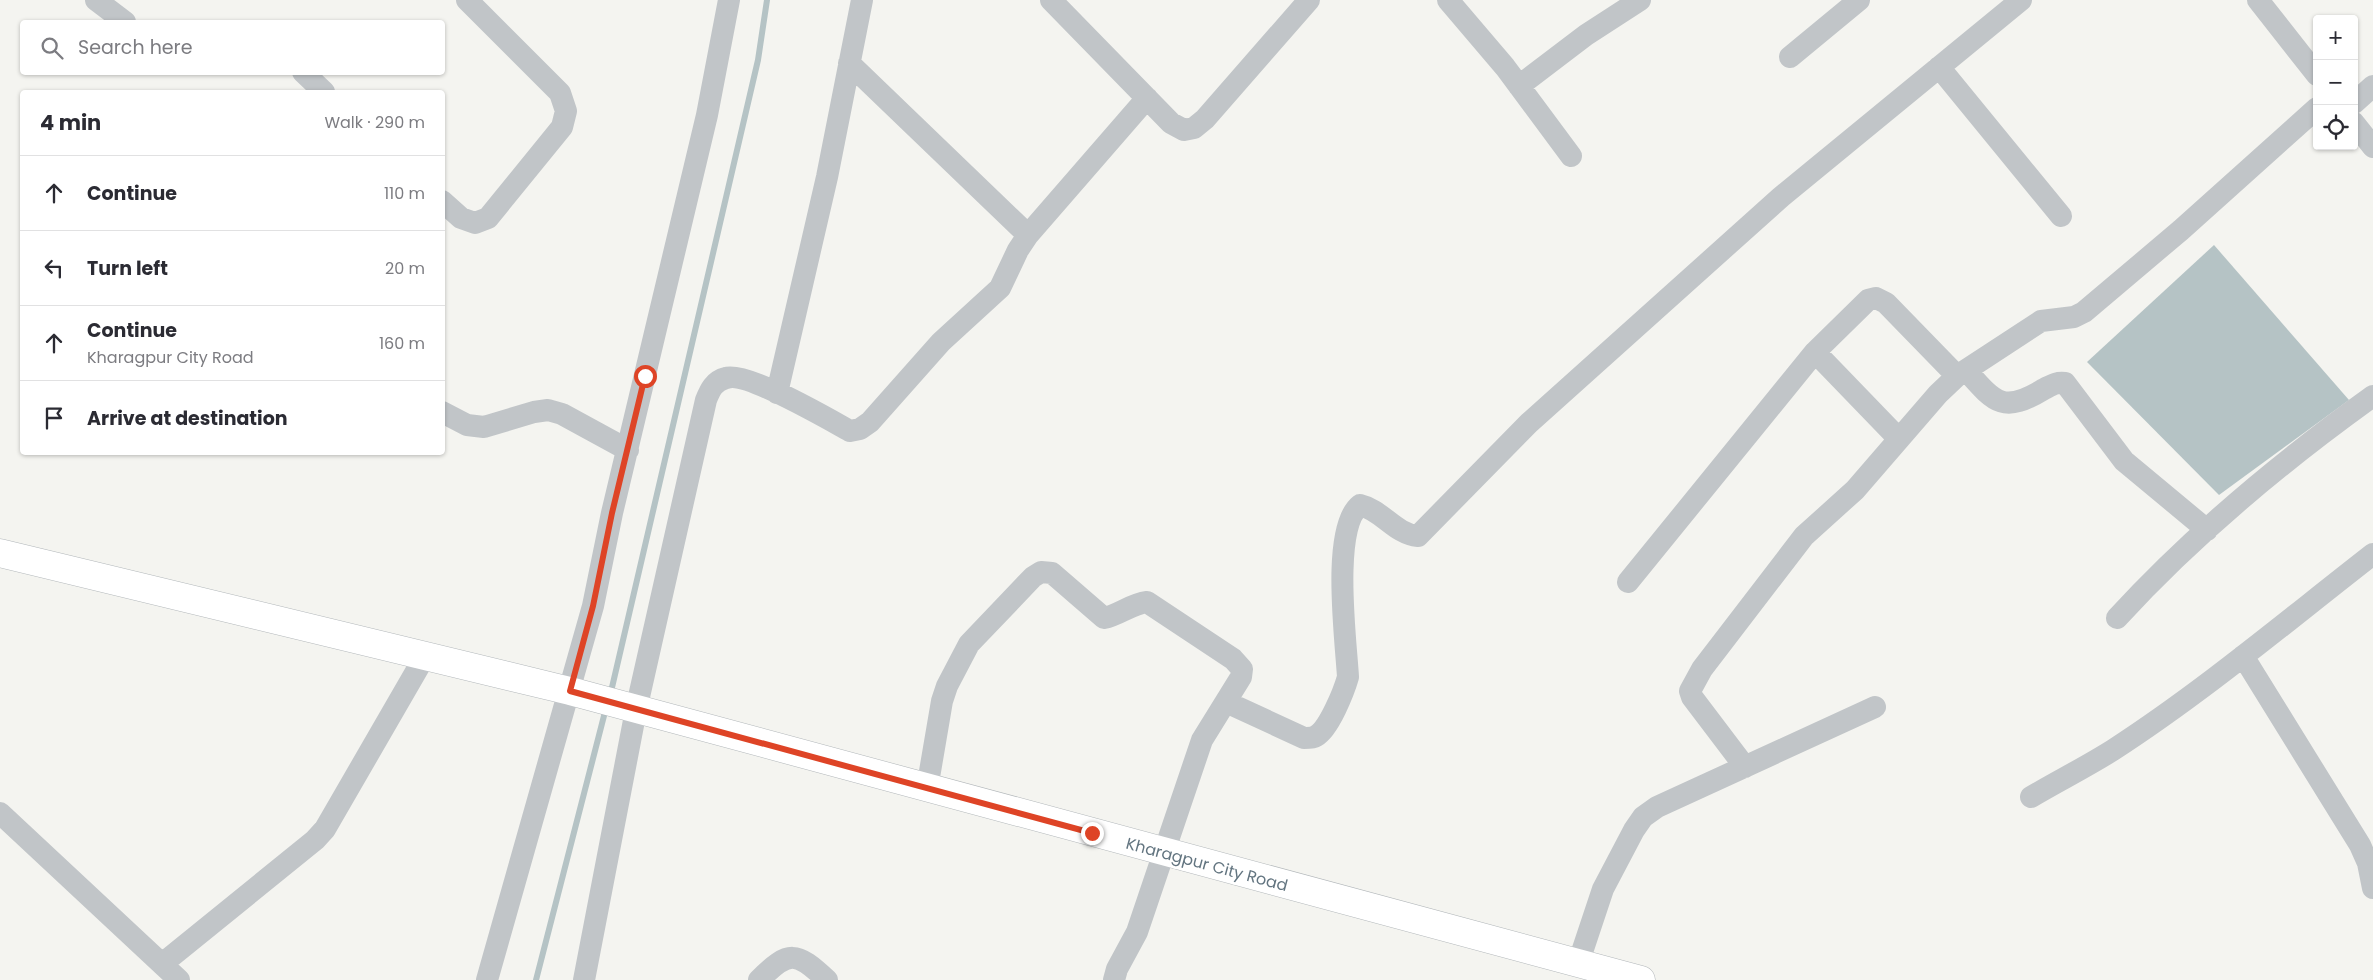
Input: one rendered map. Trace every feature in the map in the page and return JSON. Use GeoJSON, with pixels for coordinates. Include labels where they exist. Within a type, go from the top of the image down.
{"type":"FeatureCollection","features":[{"type":"Feature","properties":{"kind":"main road","name":"Kharagpur City Road"},"geometry":{"type":"LineString","coordinates":[[0,553],[582,695],[1641,980]]}},
{"type":"Feature","properties":{"kind":"street"},"geometry":{"type":"LineString","coordinates":[[96,0],[122,20]]}},
{"type":"Feature","properties":{"kind":"street"},"geometry":{"type":"LineString","coordinates":[[445,204],[461,218],[468,221],[475,223],[488,218],[562,127],[566,111],[560,93],[467,0]]}},
{"type":"Feature","properties":{"kind":"street"},"geometry":{"type":"LineString","coordinates":[[487,980],[582,695],[593,606],[612,513],[707,115],[729,0]]}},
{"type":"Feature","properties":{"kind":"street"},"geometry":{"type":"LineString","coordinates":[[777,393],[827,177],[862,0]]}},
{"type":"Feature","properties":{"kind":"street"},"geometry":{"type":"LineString","coordinates":[[1051,0],[1171,123],[1184,130],[1194,128],[1205,119],[1309,0]]}},
{"type":"Feature","properties":{"kind":"street"},"geometry":{"type":"LineString","coordinates":[[1448,0],[1519,86],[1571,156]]}},
{"type":"Feature","properties":{"kind":"street"},"geometry":{"type":"LineString","coordinates":[[1519,86],[1586,35],[1640,0]]}},
{"type":"Feature","properties":{"kind":"street"},"geometry":{"type":"LineString","coordinates":[[1790,57],[1859,0]]}},
{"type":"Feature","properties":{"kind":"street"},"geometry":{"type":"LineString","coordinates":[[1226,702],[1304,738],[1315,736],[1324,729],[1345,690],[1348,677],[1342,558],[1352,511],[1360,505],[1368,507],[1408,535],[1418,536],[1537,416],[1781,197],[2021,0]]}},
{"type":"Feature","properties":{"kind":"street"},"geometry":{"type":"LineString","coordinates":[[2258,0],[2313,70]]}},
{"type":"Feature","properties":{"kind":"street"},"geometry":{"type":"LineString","coordinates":[[849,63],[1028,235]]}},
{"type":"Feature","properties":{"kind":"street"},"geometry":{"type":"LineString","coordinates":[[1939,67],[2061,216]]}},
{"type":"Feature","properties":{"kind":"street"},"geometry":{"type":"LineString","coordinates":[[306,75],[322,90]]}},
{"type":"Feature","properties":{"kind":"street"},"geometry":{"type":"LineString","coordinates":[[2358,99],[2373,86]]}},
{"type":"Feature","properties":{"kind":"street"},"geometry":{"type":"LineString","coordinates":[[584,980],[633,710],[706,400],[711,388],[718,381],[727,377],[739,377],[777,393],[850,430],[860,429],[870,422],[941,342],[1000,288],[1018,250],[1028,235],[1147,98]]}},
{"type":"Feature","properties":{"kind":"street"},"geometry":{"type":"LineString","coordinates":[[1745,767],[1692,697],[1690,691],[1693,681],[1804,536],[1842,504],[1938,394],[1961,373],[2041,321],[2074,317],[2084,312],[2181,230],[2313,112]]}},
{"type":"Feature","properties":{"kind":"street"},"geometry":{"type":"LineString","coordinates":[[2358,128],[2373,147]]}},
{"type":"Feature","properties":{"kind":"street"},"geometry":{"type":"LineString","coordinates":[[1628,582],[1815,352],[1860,306],[1868,300],[1876,298],[1886,303],[1961,373],[2003,403],[2013,404],[2027,400],[2058,382],[2065,383],[2124,461],[2207,530]]}},
{"type":"Feature","properties":{"kind":"street"},"geometry":{"type":"LineString","coordinates":[[1815,352],[1899,438]]}},
{"type":"Feature","properties":{"kind":"street"},"geometry":{"type":"LineString","coordinates":[[2117,618],[2149,584],[2248,491],[2373,396]]}},
{"type":"Feature","properties":{"kind":"street"},"geometry":{"type":"LineString","coordinates":[[445,414],[467,425],[484,426],[548,410],[562,414],[628,450]]}},
{"type":"Feature","properties":{"kind":"street"},"geometry":{"type":"LineString","coordinates":[[2031,796],[2113,750],[2244,656],[2373,554]]}},
{"type":"Feature","properties":{"kind":"street"},"geometry":{"type":"LineString","coordinates":[[927,789],[942,701],[969,644],[1033,577],[1042,572],[1052,573],[1104,618],[1134,604],[1147,602],[1233,659],[1242,669],[1241,677],[1202,740],[1137,932],[1117,969],[1114,980]]}},
{"type":"Feature","properties":{"kind":"street"},"geometry":{"type":"LineString","coordinates":[[162,964],[315,840],[325,829],[425,656]]}},
{"type":"Feature","properties":{"kind":"street"},"geometry":{"type":"LineString","coordinates":[[2244,656],[2360,845],[2368,863],[2373,888]]}},
{"type":"Feature","properties":{"kind":"street"},"geometry":{"type":"LineString","coordinates":[[1578,964],[1603,889],[1642,817],[1657,807],[1875,707]]}},
{"type":"Feature","properties":{"kind":"street"},"geometry":{"type":"LineString","coordinates":[[0,812],[179,980]]}},
{"type":"Feature","properties":{"kind":"street"},"geometry":{"type":"LineString","coordinates":[[759,980],[780,960],[793,957],[809,964],[827,980]]}},
{"type":"Feature","properties":{"kind":"shaded area"},"geometry":{"type":"Polygon","coordinates":[[[2214,245],[2349,400],[2219,495],[2087,362],[2214,245]]]}},
{"type":"Feature","properties":{"kind":"waterway"},"geometry":{"type":"LineString","coordinates":[[610,696],[758,60],[767,0]]}},
{"type":"Feature","properties":{"kind":"waterway"},"geometry":{"type":"LineString","coordinates":[[536,980],[606,708]]}},
{"type":"Feature","properties":{"kind":"route"},"geometry":{"type":"LineString","coordinates":[[645,376],[612,513],[593,606],[570,691],[629,709],[1092,833]]}}]}
